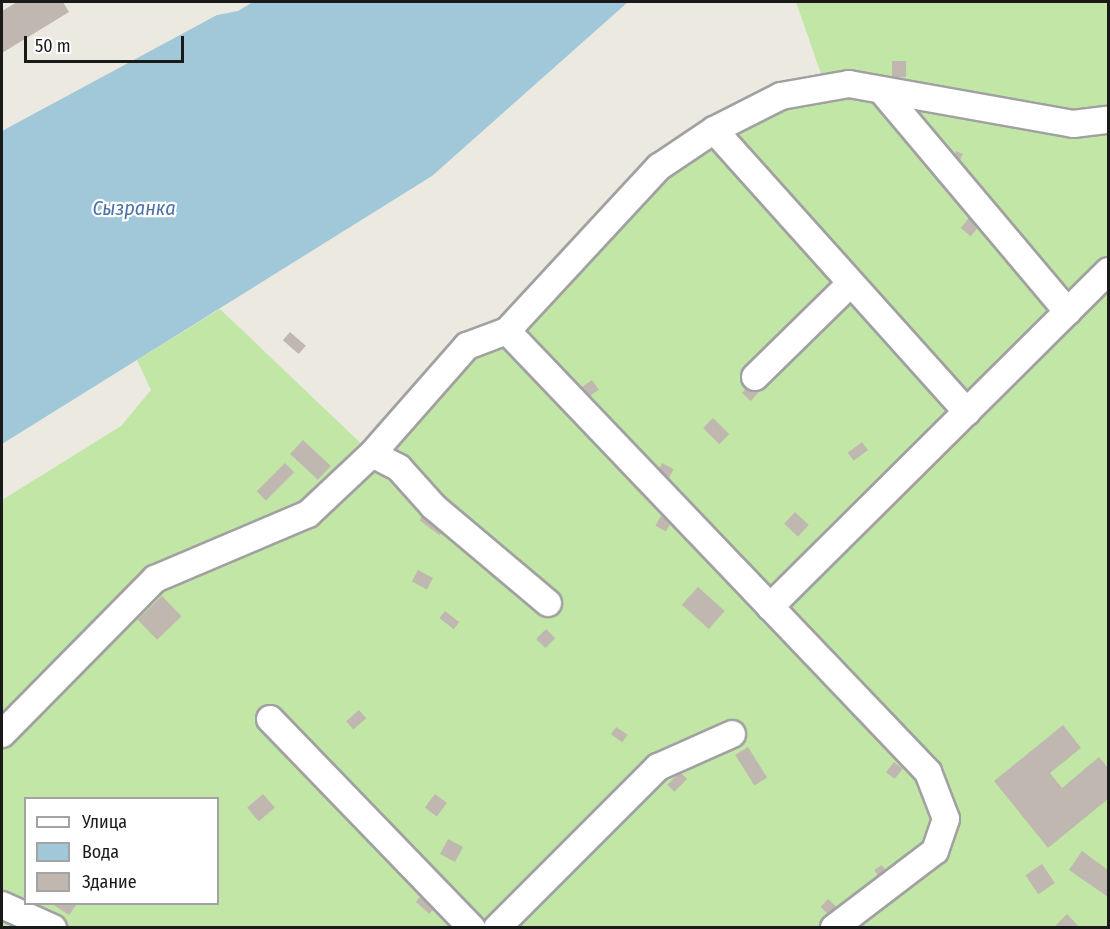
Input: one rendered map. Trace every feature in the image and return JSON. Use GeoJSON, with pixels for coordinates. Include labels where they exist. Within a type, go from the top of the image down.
{"type":"FeatureCollection","features":[{"type":"Feature","properties":{"kind":"street"},"geometry":{"type":"LineString","coordinates":[[2,734],[155,579],[308,514],[372,454],[467,346],[507,331],[659,166],[714,130],[781,96],[849,84],[1073,124],[1108,120]]}},
{"type":"Feature","properties":{"kind":"street"},"geometry":{"type":"LineString","coordinates":[[880,90],[1068,312]]}},
{"type":"Feature","properties":{"kind":"street"},"geometry":{"type":"LineString","coordinates":[[714,130],[967,412]]}},
{"type":"Feature","properties":{"kind":"street"},"geometry":{"type":"LineString","coordinates":[[770,607],[1108,271]]}},
{"type":"Feature","properties":{"kind":"street"},"geometry":{"type":"LineString","coordinates":[[755,378],[851,283]]}},
{"type":"Feature","properties":{"kind":"street"},"geometry":{"type":"LineString","coordinates":[[507,331],[928,772],[946,819],[935,851],[834,927]]}},
{"type":"Feature","properties":{"kind":"street"},"geometry":{"type":"LineString","coordinates":[[372,454],[399,468],[434,507],[548,603]]}},
{"type":"Feature","properties":{"kind":"street"},"geometry":{"type":"LineString","coordinates":[[270,719],[472,927]]}},
{"type":"Feature","properties":{"kind":"street"},"geometry":{"type":"LineString","coordinates":[[497,927],[658,767],[732,734]]}},
{"type":"Feature","properties":{"kind":"street"},"geometry":{"type":"LineString","coordinates":[[2,905],[53,927]]}},
{"type":"Feature","properties":{"kind":"green space"},"geometry":{"type":"Polygon","coordinates":[[[796,2],[1108,2],[1108,927],[2,928],[2,500],[121,426],[151,390],[137,360],[220,309],[372,454],[467,346],[507,331],[659,167],[826,88],[796,2]]]}},
{"type":"Feature","properties":{"kind":"water","name":"Сызранка"},"geometry":{"type":"Polygon","coordinates":[[[253,2],[628,2],[432,176],[2,444],[2,131],[217,15],[238,11],[253,2]]]}},
{"type":"Feature","properties":{"kind":"building"},"geometry":{"type":"Polygon","coordinates":[[[17,2],[63,2],[69,12],[2,53],[2,11],[17,2]]]}},
{"type":"Feature","properties":{"kind":"building"},"geometry":{"type":"Polygon","coordinates":[[[892,61],[906,61],[906,77],[892,77],[892,61]]]}},
{"type":"Feature","properties":{"kind":"building"},"geometry":{"type":"Polygon","coordinates":[[[956,151],[963,154],[958,164],[952,161],[956,151]]]}},
{"type":"Feature","properties":{"kind":"building"},"geometry":{"type":"Polygon","coordinates":[[[972,214],[982,222],[971,236],[961,228],[972,214]]]}},
{"type":"Feature","properties":{"kind":"building"},"geometry":{"type":"Polygon","coordinates":[[[290,332],[306,346],[299,354],[283,340],[290,332]]]}},
{"type":"Feature","properties":{"kind":"building"},"geometry":{"type":"Polygon","coordinates":[[[592,380],[599,390],[587,398],[581,388],[592,380]]]}},
{"type":"Feature","properties":{"kind":"building"},"geometry":{"type":"Polygon","coordinates":[[[750,384],[759,392],[751,401],[742,393],[750,384]]]}},
{"type":"Feature","properties":{"kind":"building"},"geometry":{"type":"Polygon","coordinates":[[[713,418],[729,434],[719,444],[703,428],[713,418]]]}},
{"type":"Feature","properties":{"kind":"building"},"geometry":{"type":"Polygon","coordinates":[[[303,440],[331,466],[318,480],[290,454],[303,440]]]}},
{"type":"Feature","properties":{"kind":"building"},"geometry":{"type":"Polygon","coordinates":[[[862,442],[868,450],[854,461],[848,453],[862,442]]]}},
{"type":"Feature","properties":{"kind":"building"},"geometry":{"type":"Polygon","coordinates":[[[285,463],[294,472],[266,500],[257,491],[285,463]]]}},
{"type":"Feature","properties":{"kind":"building"},"geometry":{"type":"Polygon","coordinates":[[[662,463],[674,469],[667,481],[656,475],[662,463]]]}},
{"type":"Feature","properties":{"kind":"building"},"geometry":{"type":"Polygon","coordinates":[[[428,509],[448,524],[440,535],[420,520],[428,509]]]}},
{"type":"Feature","properties":{"kind":"building"},"geometry":{"type":"Polygon","coordinates":[[[795,512],[809,525],[798,537],[784,524],[795,512]]]}},
{"type":"Feature","properties":{"kind":"building"},"geometry":{"type":"Polygon","coordinates":[[[661,516],[671,522],[666,532],[655,525],[661,516]]]}},
{"type":"Feature","properties":{"kind":"building"},"geometry":{"type":"Polygon","coordinates":[[[418,570],[433,578],[427,589],[412,581],[418,570]]]}},
{"type":"Feature","properties":{"kind":"building"},"geometry":{"type":"Polygon","coordinates":[[[698,587],[725,611],[709,629],[682,605],[698,587]]]}},
{"type":"Feature","properties":{"kind":"building"},"geometry":{"type":"Polygon","coordinates":[[[162,596],[181,616],[157,640],[138,620],[162,596]]]}},
{"type":"Feature","properties":{"kind":"building"},"geometry":{"type":"Polygon","coordinates":[[[445,611],[459,622],[454,629],[439,618],[445,611]]]}},
{"type":"Feature","properties":{"kind":"building"},"geometry":{"type":"Polygon","coordinates":[[[546,629],[555,638],[545,648],[536,639],[546,629]]]}},
{"type":"Feature","properties":{"kind":"building"},"geometry":{"type":"Polygon","coordinates":[[[359,710],[366,718],[353,729],[346,721],[359,710]]]}},
{"type":"Feature","properties":{"kind":"building"},"geometry":{"type":"Polygon","coordinates":[[[1063,725],[1081,748],[1050,773],[1062,788],[1099,757],[1108,768],[1108,799],[1048,848],[994,781],[1063,725]]]}},
{"type":"Feature","properties":{"kind":"building"},"geometry":{"type":"Polygon","coordinates":[[[616,727],[628,735],[623,742],[611,734],[616,727]]]}},
{"type":"Feature","properties":{"kind":"building"},"geometry":{"type":"Polygon","coordinates":[[[748,747],[767,778],[754,785],[735,755],[748,747]]]}},
{"type":"Feature","properties":{"kind":"building"},"geometry":{"type":"Polygon","coordinates":[[[894,762],[903,769],[895,779],[886,772],[894,762]]]}},
{"type":"Feature","properties":{"kind":"building"},"geometry":{"type":"Polygon","coordinates":[[[680,772],[687,779],[674,792],[667,785],[680,772]]]}},
{"type":"Feature","properties":{"kind":"building"},"geometry":{"type":"Polygon","coordinates":[[[263,794],[275,808],[259,821],[247,808],[263,794]]]}},
{"type":"Feature","properties":{"kind":"building"},"geometry":{"type":"Polygon","coordinates":[[[435,794],[447,803],[437,817],[425,808],[435,794]]]}},
{"type":"Feature","properties":{"kind":"building"},"geometry":{"type":"Polygon","coordinates":[[[448,839],[463,847],[455,862],[440,854],[448,839]]]}},
{"type":"Feature","properties":{"kind":"building"},"geometry":{"type":"Polygon","coordinates":[[[1082,851],[1108,870],[1108,897],[1069,870],[1082,851]]]}},
{"type":"Feature","properties":{"kind":"building"},"geometry":{"type":"Polygon","coordinates":[[[1042,864],[1055,883],[1038,894],[1025,875],[1042,864]]]}},
{"type":"Feature","properties":{"kind":"building"},"geometry":{"type":"Polygon","coordinates":[[[882,865],[889,876],[881,881],[874,870],[882,865]]]}},
{"type":"Feature","properties":{"kind":"building"},"geometry":{"type":"Polygon","coordinates":[[[421,896],[435,908],[429,914],[416,902],[421,896]]]}},
{"type":"Feature","properties":{"kind":"building"},"geometry":{"type":"Polygon","coordinates":[[[828,899],[841,911],[834,919],[820,907],[828,899]]]}},
{"type":"Feature","properties":{"kind":"building"},"geometry":{"type":"Polygon","coordinates":[[[54,905],[76,905],[69,915],[54,905]]]}},
{"type":"Feature","properties":{"kind":"building"},"geometry":{"type":"Polygon","coordinates":[[[1067,914],[1080,928],[1059,928],[1056,925],[1067,914]]]}}]}
